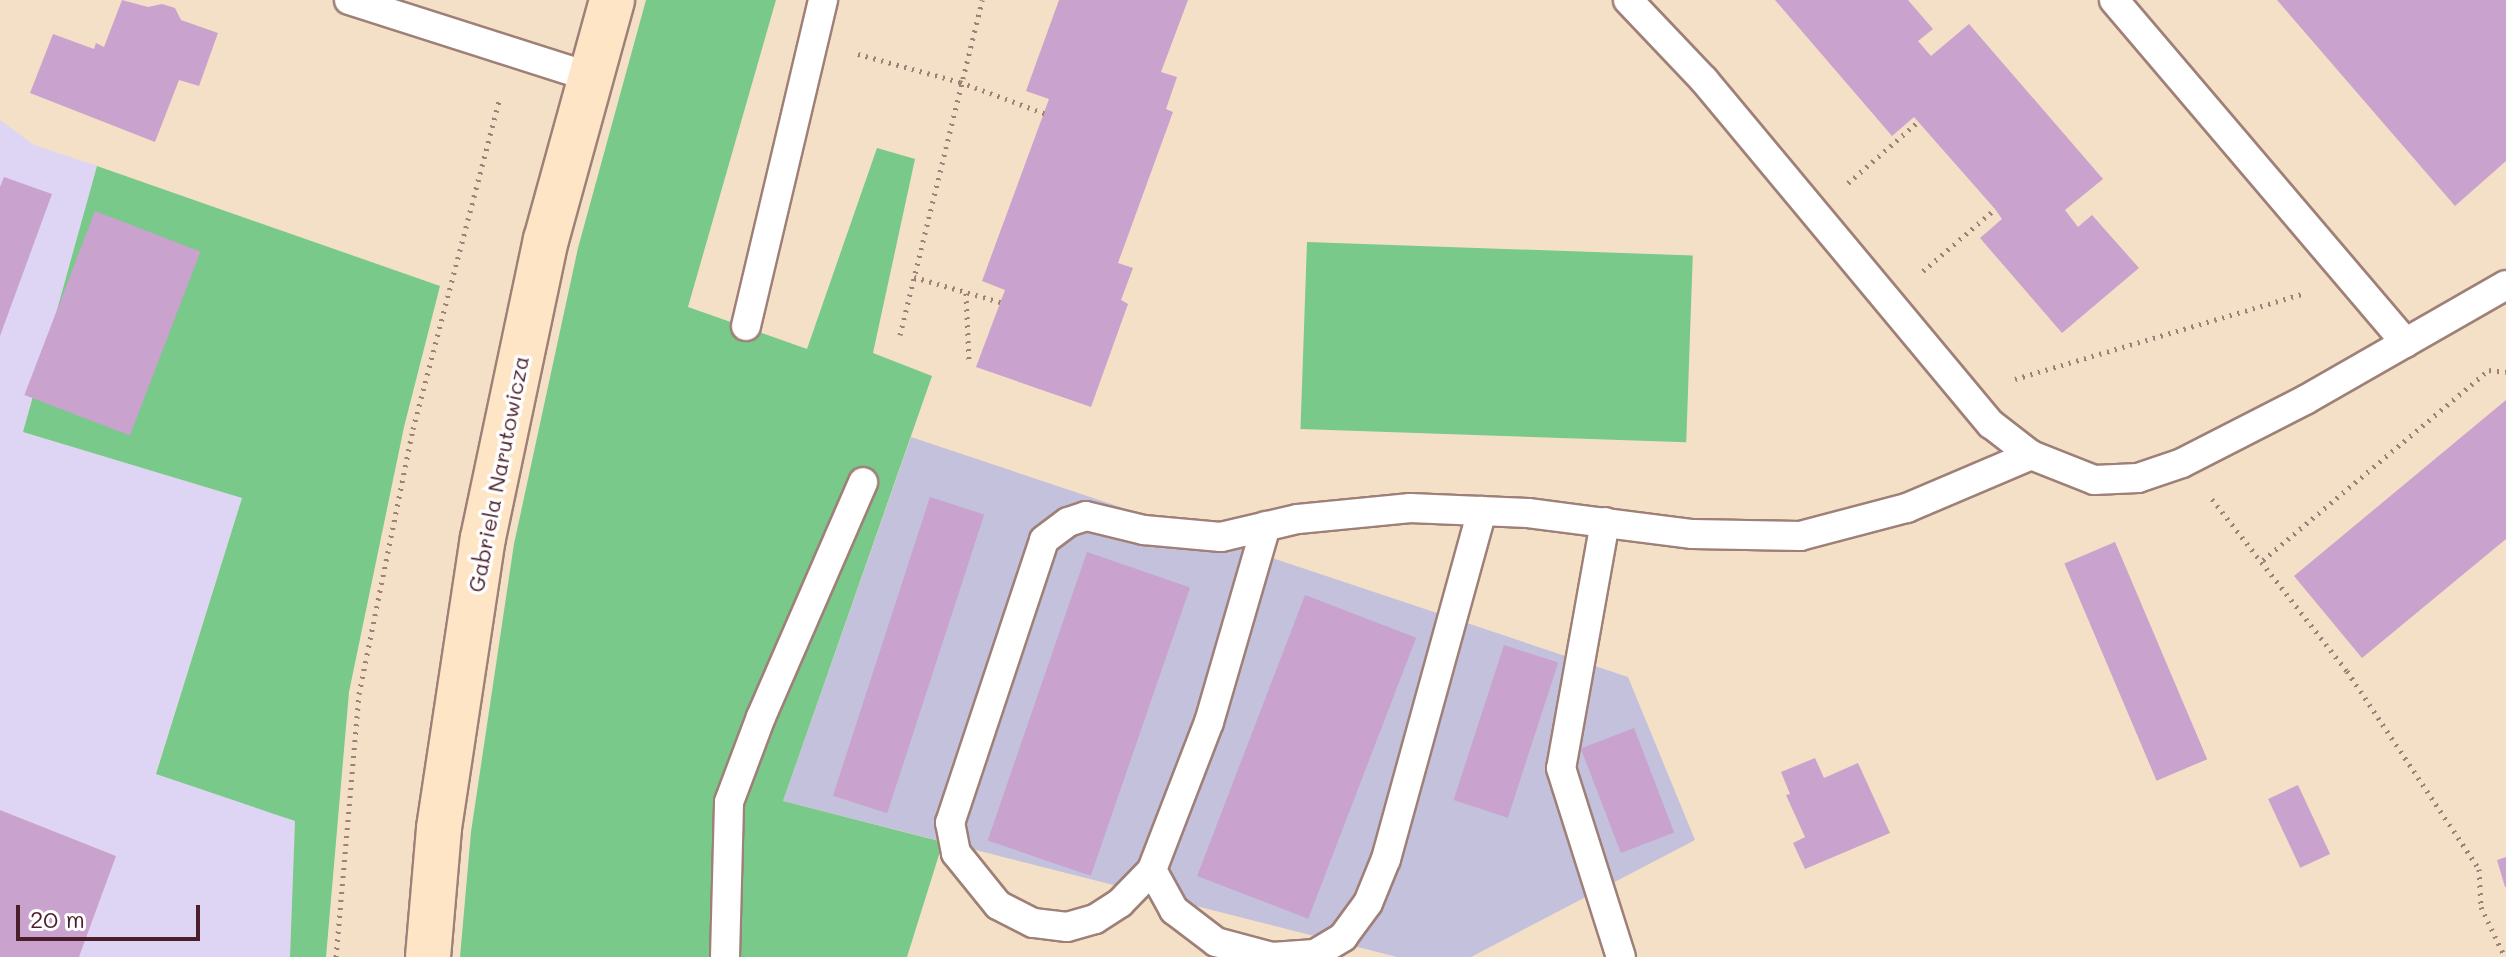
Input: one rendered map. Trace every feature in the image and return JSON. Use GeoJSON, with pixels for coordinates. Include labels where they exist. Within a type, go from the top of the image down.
{"type":"FeatureCollection","features":[{"type":"Feature","properties":{"kind":"main road","name":"Gabriela Narutowicza"},"geometry":{"type":"LineString","coordinates":[[428,957],[439,828],[483,538],[546,240],[612,0]]}},
{"type":"Feature","properties":{"kind":"lane"},"geometry":{"type":"LineString","coordinates":[[349,0],[590,77]]}},
{"type":"Feature","properties":{"kind":"lane"},"geometry":{"type":"LineString","coordinates":[[746,326],[823,0]]}},
{"type":"Feature","properties":{"kind":"lane"},"geometry":{"type":"LineString","coordinates":[[1628,0],[1704,80],[1991,424],[2031,455],[2094,480],[2138,478],[2182,463],[2406,343],[2506,285]]}},
{"type":"Feature","properties":{"kind":"lane"},"geometry":{"type":"LineString","coordinates":[[2114,0],[2406,343]]}},
{"type":"Feature","properties":{"kind":"lane"},"geometry":{"type":"LineString","coordinates":[[1266,526],[1209,722],[1152,870],[1120,903],[1095,919],[1067,927],[1033,923],[998,905],[956,853],[950,823],[1044,540],[1068,522],[1086,516],[1144,530],[1221,537],[1266,526],[1298,519],[1410,508],[1605,522],[1693,534],[1800,536],[1907,508],[2031,455]]}},
{"type":"Feature","properties":{"kind":"lane"},"geometry":{"type":"LineString","coordinates":[[725,957],[729,802],[761,717],[863,482]]}},
{"type":"Feature","properties":{"kind":"lane"},"geometry":{"type":"LineString","coordinates":[[1152,870],[1174,910],[1216,942],[1272,957],[1315,954],[1343,937],[1368,903],[1386,859],[1482,511]]}},
{"type":"Feature","properties":{"kind":"lane"},"geometry":{"type":"LineString","coordinates":[[1605,522],[1561,768],[1621,957]]}},
{"type":"Feature","properties":{"kind":"path"},"geometry":{"type":"LineString","coordinates":[[900,335],[982,0]]}},
{"type":"Feature","properties":{"kind":"path"},"geometry":{"type":"LineString","coordinates":[[811,41],[960,82],[1044,113]]}},
{"type":"Feature","properties":{"kind":"path"},"geometry":{"type":"LineString","coordinates":[[336,957],[359,694],[413,429],[476,182],[513,52]]}},
{"type":"Feature","properties":{"kind":"path"},"geometry":{"type":"LineString","coordinates":[[1836,194],[1919,121]]}},
{"type":"Feature","properties":{"kind":"path"},"geometry":{"type":"LineString","coordinates":[[1911,282],[1995,209]]}},
{"type":"Feature","properties":{"kind":"path"},"geometry":{"type":"LineString","coordinates":[[914,277],[1000,302]]}},
{"type":"Feature","properties":{"kind":"path"},"geometry":{"type":"LineString","coordinates":[[2014,380],[2352,280]]}},
{"type":"Feature","properties":{"kind":"path"},"geometry":{"type":"LineString","coordinates":[[966,293],[969,362]]}},
{"type":"Feature","properties":{"kind":"path"},"geometry":{"type":"LineString","coordinates":[[2263,560],[2489,370],[2506,372]]}},
{"type":"Feature","properties":{"kind":"path"},"geometry":{"type":"LineString","coordinates":[[2182,463],[2263,560],[2347,671],[2479,869],[2481,907],[2505,957]]}},
{"type":"Feature","properties":{"kind":"shaded area"},"geometry":{"type":"Polygon","coordinates":[[[0,120],[34,145],[97,166],[23,432],[242,498],[156,773],[295,821],[290,957],[79,957],[116,856],[0,810],[0,120]]]}},
{"type":"Feature","properties":{"kind":"shaded area"},"geometry":{"type":"Polygon","coordinates":[[[911,437],[1628,677],[1695,840],[1471,957],[1397,957],[783,801],[911,437]]]}},
{"type":"Feature","properties":{"kind":"green space"},"geometry":{"type":"Polygon","coordinates":[[[646,0],[776,0],[688,307],[807,349],[877,148],[915,159],[873,353],[932,376],[783,801],[943,842],[907,957],[460,957],[471,832],[514,544],[578,248],[646,0]]]}},
{"type":"Feature","properties":{"kind":"green space"},"geometry":{"type":"Polygon","coordinates":[[[97,166],[440,286],[404,427],[349,692],[326,957],[290,957],[295,821],[156,774],[242,498],[23,432],[97,166]]]}},
{"type":"Feature","properties":{"kind":"green space"},"geometry":{"type":"Polygon","coordinates":[[[1307,242],[1693,255],[1686,442],[1300,429],[1307,242]]]}},
{"type":"Feature","properties":{"kind":"building"},"geometry":{"type":"Polygon","coordinates":[[[122,0],[148,7],[162,4],[175,8],[181,20],[218,33],[199,86],[179,80],[155,142],[30,93],[53,34],[94,49],[96,43],[104,47],[122,0]]]}},
{"type":"Feature","properties":{"kind":"building"},"geometry":{"type":"Polygon","coordinates":[[[1059,0],[1188,0],[1161,72],[1177,77],[1166,109],[1173,112],[1118,263],[1133,268],[1121,300],[1128,304],[1091,407],[976,367],[1005,290],[982,281],[1049,99],[1026,91],[1059,0]]]}},
{"type":"Feature","properties":{"kind":"building"},"geometry":{"type":"Polygon","coordinates":[[[1775,0],[1908,0],[1933,29],[1918,41],[1931,56],[1969,24],[2103,179],[2065,210],[2078,227],[2092,215],[2139,268],[2062,333],[1980,238],[2002,219],[1995,209],[1914,117],[1892,136],[1775,0]]]}},
{"type":"Feature","properties":{"kind":"building"},"geometry":{"type":"Polygon","coordinates":[[[2277,0],[2506,0],[2506,161],[2455,206],[2277,0]]]}},
{"type":"Feature","properties":{"kind":"building"},"geometry":{"type":"Polygon","coordinates":[[[4,177],[52,194],[0,336],[0,187],[4,177]]]}},
{"type":"Feature","properties":{"kind":"building"},"geometry":{"type":"Polygon","coordinates":[[[95,211],[200,251],[130,435],[24,395],[95,211]]]}},
{"type":"Feature","properties":{"kind":"building"},"geometry":{"type":"Polygon","coordinates":[[[2506,400],[2506,539],[2362,658],[2294,576],[2506,400]]]}},
{"type":"Feature","properties":{"kind":"building"},"geometry":{"type":"Polygon","coordinates":[[[930,497],[984,515],[887,813],[833,796],[930,497]]]}},
{"type":"Feature","properties":{"kind":"building"},"geometry":{"type":"Polygon","coordinates":[[[2115,542],[2207,759],[2157,781],[2064,563],[2115,542]]]}},
{"type":"Feature","properties":{"kind":"building"},"geometry":{"type":"Polygon","coordinates":[[[1087,552],[1190,587],[1091,876],[988,840],[1087,552]]]}},
{"type":"Feature","properties":{"kind":"building"},"geometry":{"type":"Polygon","coordinates":[[[1305,595],[1416,638],[1308,919],[1197,876],[1305,595]]]}},
{"type":"Feature","properties":{"kind":"building"},"geometry":{"type":"Polygon","coordinates":[[[1504,645],[1558,663],[1508,818],[1454,800],[1504,645]]]}},
{"type":"Feature","properties":{"kind":"building"},"geometry":{"type":"Polygon","coordinates":[[[1634,728],[1674,833],[1621,853],[1581,748],[1634,728]]]}},
{"type":"Feature","properties":{"kind":"building"},"geometry":{"type":"Polygon","coordinates":[[[1815,758],[1824,778],[1858,763],[1890,833],[1805,869],[1793,843],[1805,837],[1786,795],[1790,794],[1781,772],[1815,758]]]}},
{"type":"Feature","properties":{"kind":"building"},"geometry":{"type":"Polygon","coordinates":[[[2298,785],[2330,854],[2300,868],[2268,799],[2298,785]]]}},
{"type":"Feature","properties":{"kind":"building"},"geometry":{"type":"Polygon","coordinates":[[[0,810],[116,856],[79,957],[0,957],[0,810]]]}},
{"type":"Feature","properties":{"kind":"building"},"geometry":{"type":"Polygon","coordinates":[[[2506,857],[2506,887],[2505,887],[2497,860],[2506,857]]]}}]}
